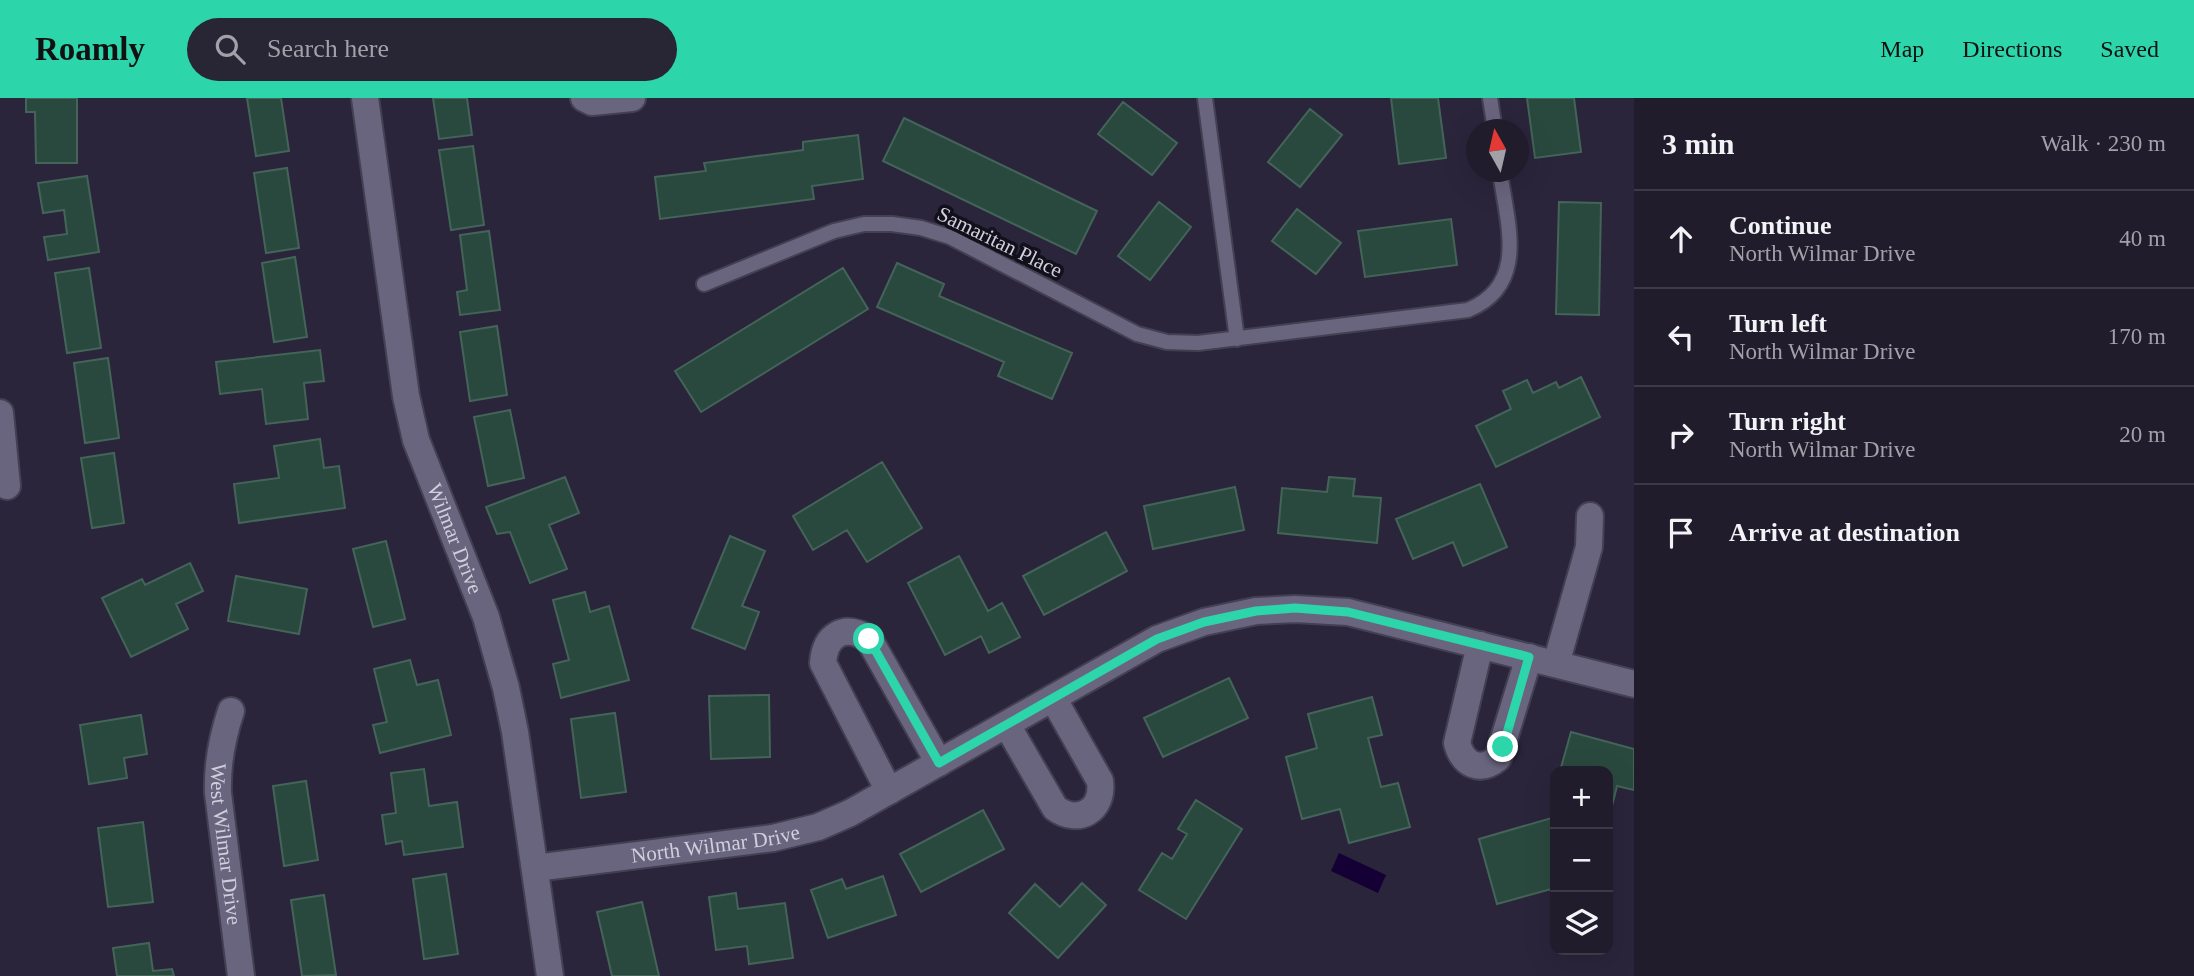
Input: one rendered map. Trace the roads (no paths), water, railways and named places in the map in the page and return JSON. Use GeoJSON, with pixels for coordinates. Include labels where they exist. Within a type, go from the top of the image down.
{"type":"FeatureCollection","features":[{"type":"Feature","properties":{"kind":"street","name":"Wilmar Drive"},"geometry":{"type":"LineString","coordinates":[[365,98],[406,396],[416,440],[486,617],[506,688],[515,732],[550,976]]}},
{"type":"Feature","properties":{"kind":"street"},"geometry":{"type":"LineString","coordinates":[[584,98],[592,102],[632,98]]}},
{"type":"Feature","properties":{"kind":"street"},"geometry":{"type":"LineString","coordinates":[[0,413],[7,486]]}},
{"type":"Feature","properties":{"kind":"street"},"geometry":{"type":"LineString","coordinates":[[1556,664],[1589,547],[1590,516]]}},
{"type":"Feature","properties":{"kind":"street","name":"North Wilmar Drive"},"geometry":{"type":"LineString","coordinates":[[535,868],[773,838],[818,827],[850,813],[1157,639],[1204,622],[1256,611],[1295,608],[1348,612],[1634,684]]}},
{"type":"Feature","properties":{"kind":"street"},"geometry":{"type":"LineString","coordinates":[[889,791],[822,663],[824,650],[836,635],[848,631],[869,639],[939,763]]}},
{"type":"Feature","properties":{"kind":"street"},"geometry":{"type":"LineString","coordinates":[[1480,645],[1457,743],[1460,754],[1468,762],[1479,766],[1492,763],[1498,758],[1529,657]]}},
{"type":"Feature","properties":{"kind":"street"},"geometry":{"type":"LineString","coordinates":[[1007,725],[1055,808],[1063,814],[1080,816],[1090,811],[1098,803],[1100,781],[1053,698]]}},
{"type":"Feature","properties":{"kind":"street","name":"West Wilmar Drive"},"geometry":{"type":"LineString","coordinates":[[231,711],[223,740],[217,782],[241,976]]}},
{"type":"Feature","properties":{"kind":"lane"},"geometry":{"type":"LineString","coordinates":[[1205,98],[1237,339]]}},
{"type":"Feature","properties":{"kind":"lane"},"geometry":{"type":"LineString","coordinates":[[1490,98],[1493,119]]}},
{"type":"Feature","properties":{"kind":"lane","name":"Samaritan Place"},"geometry":{"type":"LineString","coordinates":[[704,284],[834,230],[864,224],[892,224],[921,228],[950,237],[1137,334],[1160,341],[1198,343],[1468,310],[1498,288],[1511,260],[1501,182]]}}]}
